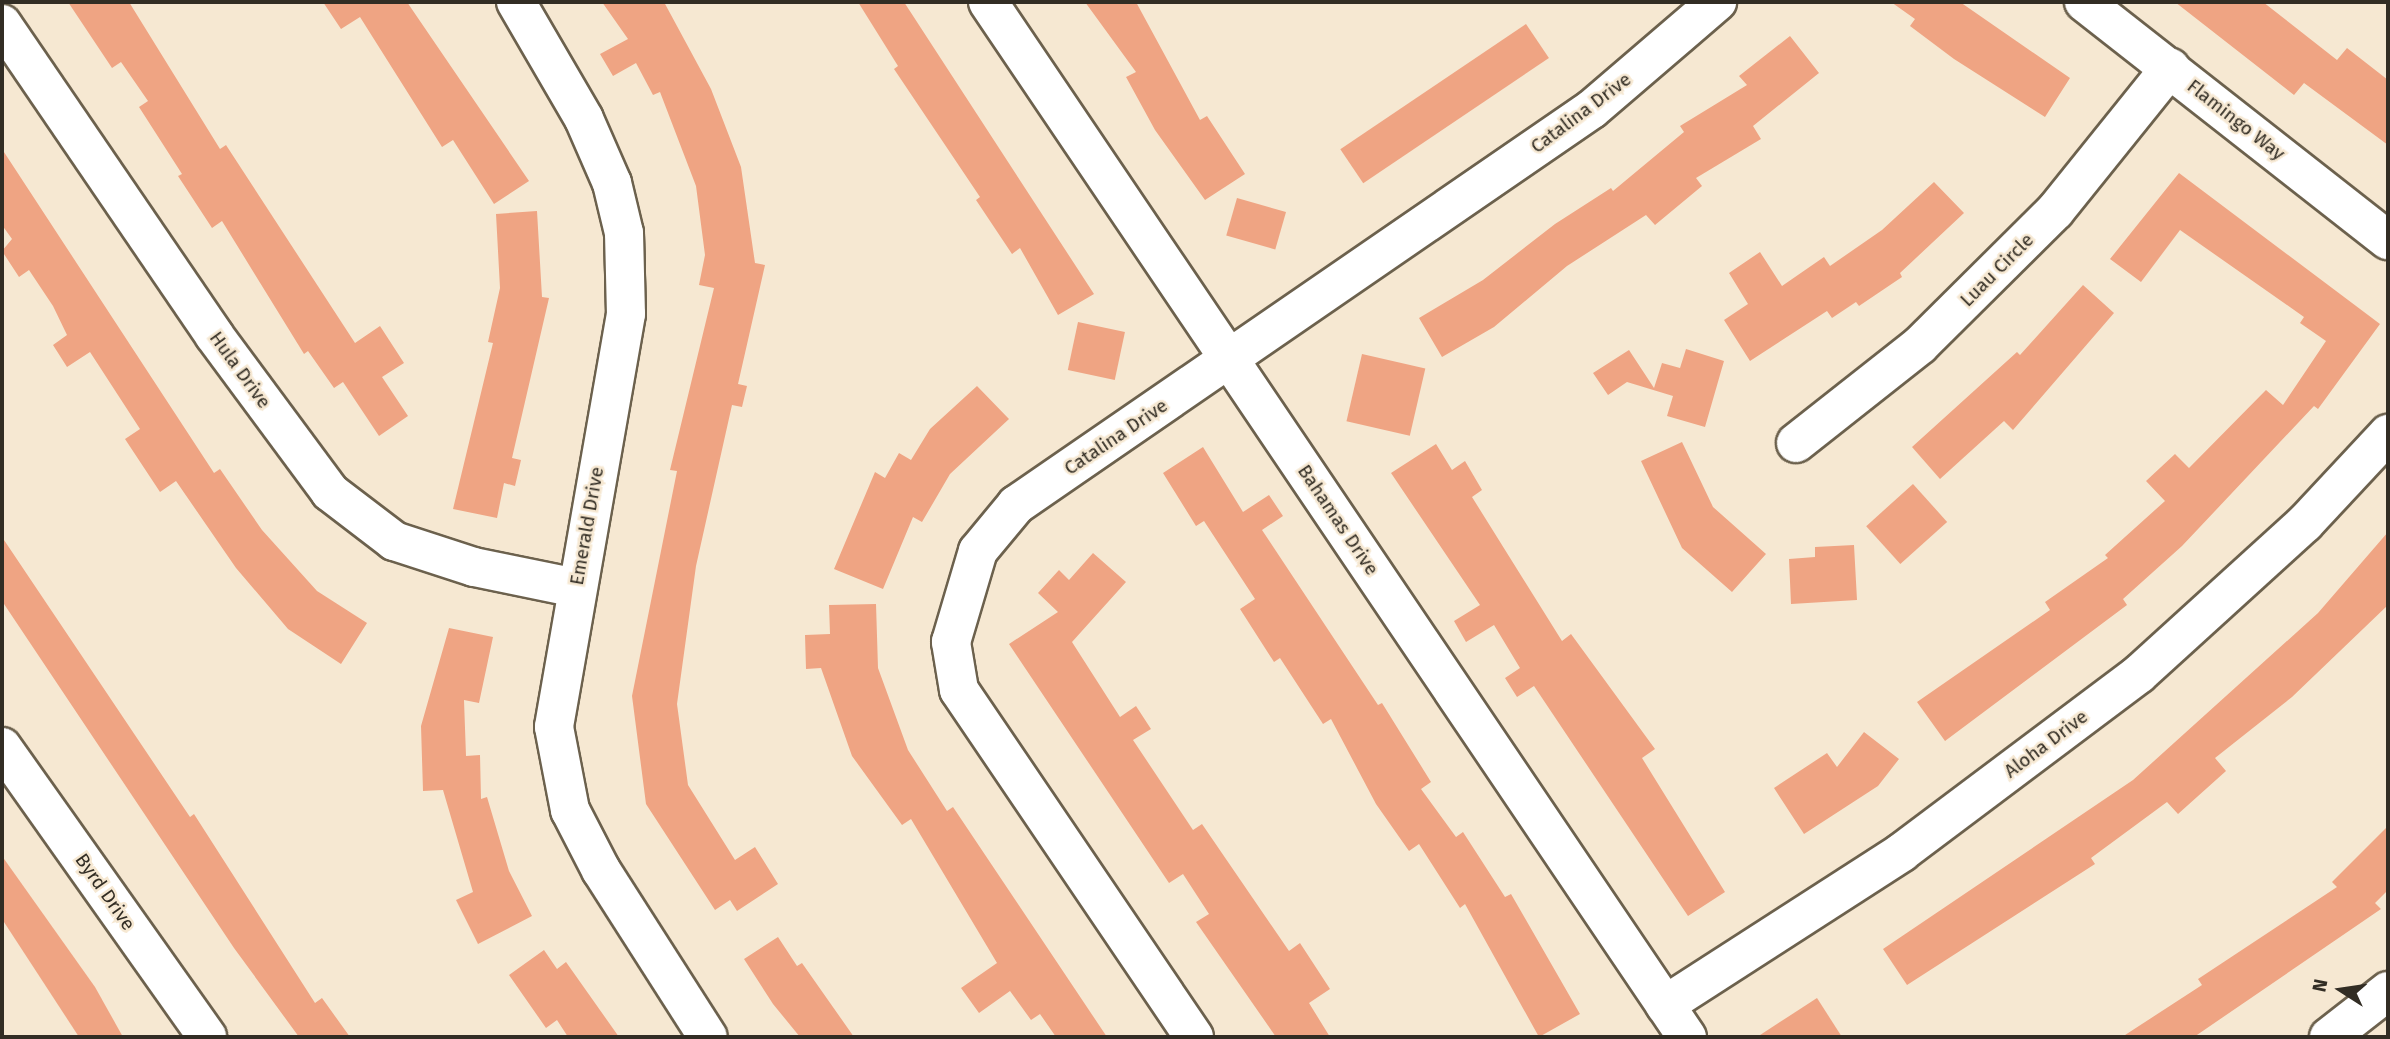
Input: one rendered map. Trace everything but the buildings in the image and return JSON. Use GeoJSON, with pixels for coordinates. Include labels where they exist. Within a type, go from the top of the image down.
{"type":"FeatureCollection","features":[{"type":"Feature","properties":{"kind":"street","name":"Emerald Drive"},"geometry":{"type":"LineString","coordinates":[[516,2],[584,119],[612,183],[624,233],[626,314],[576,588],[554,727],[570,810],[601,870],[708,1037]]}},
{"type":"Feature","properties":{"kind":"street","name":"Bahamas Drive"},"geometry":{"type":"LineString","coordinates":[[988,2],[1687,1037]]}},
{"type":"Feature","properties":{"kind":"street","name":"Catalina Drive"},"geometry":{"type":"LineString","coordinates":[[1194,1037],[959,690],[951,642],[978,551],[1016,505],[1592,109],[1717,2]]}},
{"type":"Feature","properties":{"kind":"street","name":"Flamingo Way"},"geometry":{"type":"LineString","coordinates":[[2084,2],[2388,240]]}},
{"type":"Feature","properties":{"kind":"street","name":"Hula Drive"},"geometry":{"type":"LineString","coordinates":[[2,24],[214,335],[330,492],[394,541],[474,567],[576,588]]}},
{"type":"Feature","properties":{"kind":"street","name":"Luau Circle"},"geometry":{"type":"LineString","coordinates":[[1796,443],[1920,345],[2055,211],[2169,68]]}},
{"type":"Feature","properties":{"kind":"street","name":"Aloha Drive"},"geometry":{"type":"LineString","coordinates":[[1665,1005],[1902,852],[2140,674],[2305,523],[2388,434]]}},
{"type":"Feature","properties":{"kind":"street","name":"Byrd Drive"},"geometry":{"type":"LineString","coordinates":[[2,747],[207,1037]]}},
{"type":"Feature","properties":{"kind":"street"},"geometry":{"type":"LineString","coordinates":[[2329,1037],[2388,990]]}}]}
